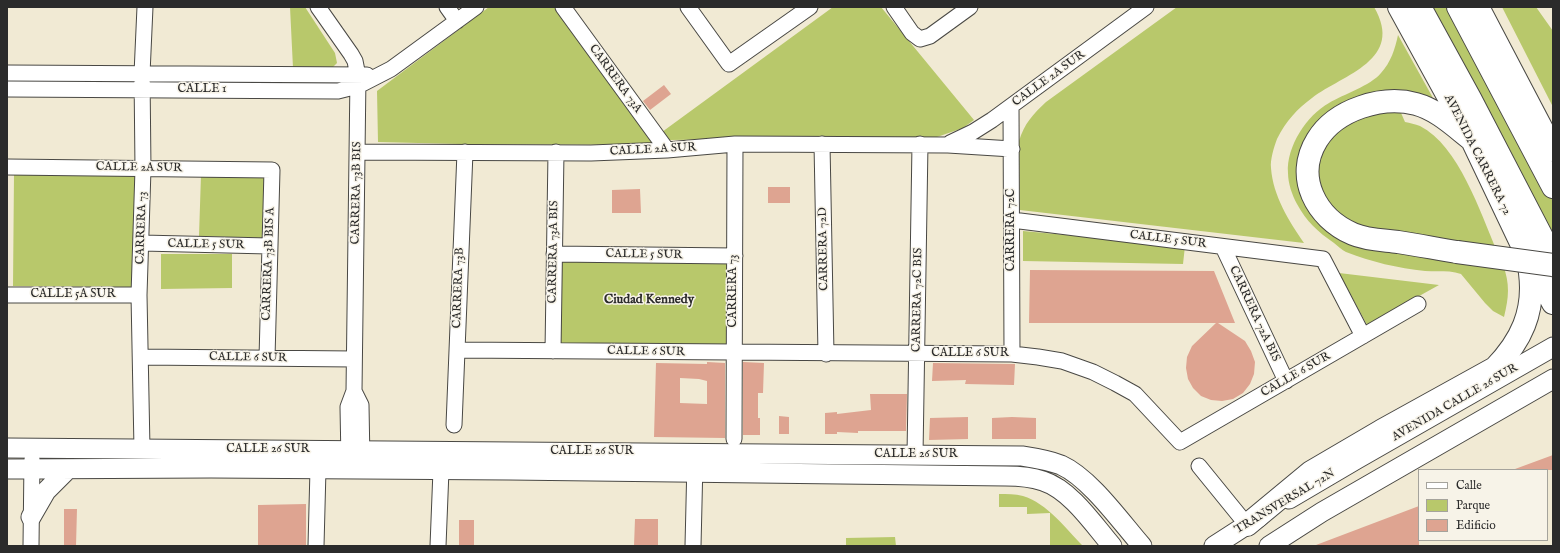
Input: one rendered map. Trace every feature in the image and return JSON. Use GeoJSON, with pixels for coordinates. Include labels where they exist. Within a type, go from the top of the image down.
{"type":"FeatureCollection","features":[{"type":"Feature","properties":{"kind":"highway","name":"AVENIDA CARRERA 72"},"geometry":{"type":"LineString","coordinates":[[1399,7],[1472,140],[1521,243],[1553,303]]}},
{"type":"Feature","properties":{"kind":"highway","name":"AVENIDA CARRERA 72"},"geometry":{"type":"LineString","coordinates":[[1420,7],[1471,100],[1553,258]]}},
{"type":"Feature","properties":{"kind":"highway"},"geometry":{"type":"LineString","coordinates":[[1458,7],[1553,187]]}},
{"type":"Feature","properties":{"kind":"highway"},"geometry":{"type":"LineString","coordinates":[[1478,7],[1553,150]]}},
{"type":"Feature","properties":{"kind":"highway"},"geometry":{"type":"LineString","coordinates":[[1472,140],[1436,113],[1417,104],[1388,100],[1373,103],[1358,108],[1327,127],[1317,140],[1310,155],[1307,173],[1311,190],[1317,206],[1332,221],[1353,234],[1380,241],[1553,265]]}},
{"type":"Feature","properties":{"kind":"highway"},"geometry":{"type":"LineString","coordinates":[[1247,525],[1311,472],[1381,431],[1495,368],[1508,355],[1518,340],[1528,317],[1531,289],[1530,271],[1521,243]]}},
{"type":"Feature","properties":{"kind":"main road","name":"AVENIDA CALLE 26 SUR"},"geometry":{"type":"LineString","coordinates":[[1357,459],[1553,347]]}},
{"type":"Feature","properties":{"kind":"main road"},"geometry":{"type":"LineString","coordinates":[[1269,546],[1322,512],[1553,379]]}},
{"type":"Feature","properties":{"kind":"main road","name":"CALLE 26 SUR"},"geometry":{"type":"LineString","coordinates":[[7,448],[1022,456],[1043,459],[1061,465],[1074,473],[1101,499],[1142,546]]}},
{"type":"Feature","properties":{"kind":"main road"},"geometry":{"type":"LineString","coordinates":[[1021,477],[1022,456]]}},
{"type":"Feature","properties":{"kind":"main road","name":"TRANSVERSAL 72N"},"geometry":{"type":"LineString","coordinates":[[1214,546],[1357,459]]}},
{"type":"Feature","properties":{"kind":"main road","name":"CALLE 26 SUR"},"geometry":{"type":"LineString","coordinates":[[7,469],[67,470],[211,468],[694,472],[1021,477],[1044,481],[1059,489],[1082,511],[1112,546]]}},
{"type":"Feature","properties":{"kind":"main road"},"geometry":{"type":"LineString","coordinates":[[31,517],[46,491],[67,470]]}},
{"type":"Feature","properties":{"kind":"street","name":"CARRERA 73"},"geometry":{"type":"LineString","coordinates":[[142,449],[139,295],[144,169],[142,74],[145,7]]}},
{"type":"Feature","properties":{"kind":"street","name":"CARRERA 73B BIS"},"geometry":{"type":"LineString","coordinates":[[318,7],[355,61],[358,81],[354,391],[360,405],[355,450],[356,470]]}},
{"type":"Feature","properties":{"kind":"street"},"geometry":{"type":"LineString","coordinates":[[447,7],[457,21]]}},
{"type":"Feature","properties":{"kind":"street","name":"CALLE 1"},"geometry":{"type":"LineString","coordinates":[[7,89],[338,91],[358,81],[391,69],[476,7]]}},
{"type":"Feature","properties":{"kind":"street","name":"CARRERA 73A"},"geometry":{"type":"LineString","coordinates":[[563,7],[667,150]]}},
{"type":"Feature","properties":{"kind":"street"},"geometry":{"type":"LineString","coordinates":[[688,7],[729,64],[810,7]]}},
{"type":"Feature","properties":{"kind":"street"},"geometry":{"type":"LineString","coordinates":[[894,7],[912,33],[920,39],[930,36],[970,7]]}},
{"type":"Feature","properties":{"kind":"street","name":"CALLE 2A SUR"},"geometry":{"type":"LineString","coordinates":[[948,145],[974,132],[1012,106],[1130,12],[1146,7]]}},
{"type":"Feature","properties":{"kind":"street","name":"CALLE 1"},"geometry":{"type":"LineString","coordinates":[[7,73],[142,74],[358,81]]}},
{"type":"Feature","properties":{"kind":"street","name":"CARRERA 72C"},"geometry":{"type":"LineString","coordinates":[[1012,106],[1012,354]]}},
{"type":"Feature","properties":{"kind":"street","name":"CARRERA 73"},"geometry":{"type":"LineString","coordinates":[[734,439],[735,144]]}},
{"type":"Feature","properties":{"kind":"street","name":"CALLE 2A SUR"},"geometry":{"type":"LineString","coordinates":[[357,152],[556,152],[667,150],[735,144],[920,144],[1012,149]]}},
{"type":"Feature","properties":{"kind":"street","name":"CARRERA 72D"},"geometry":{"type":"LineString","coordinates":[[822,144],[826,354]]}},
{"type":"Feature","properties":{"kind":"street","name":"CARRERA 72C BIS"},"geometry":{"type":"LineString","coordinates":[[915,455],[918,354],[920,144]]}},
{"type":"Feature","properties":{"kind":"street","name":"CARRERA 73B"},"geometry":{"type":"LineString","coordinates":[[454,425],[464,152]]}},
{"type":"Feature","properties":{"kind":"street","name":"CARRERA 73A BIS"},"geometry":{"type":"LineString","coordinates":[[553,351],[556,152]]}},
{"type":"Feature","properties":{"kind":"street","name":"CALLE 2A SUR"},"geometry":{"type":"LineString","coordinates":[[7,166],[272,170]]}},
{"type":"Feature","properties":{"kind":"street","name":"CARRERA 73B BIS A"},"geometry":{"type":"LineString","coordinates":[[267,358],[272,170]]}},
{"type":"Feature","properties":{"kind":"street","name":"CALLE 5 SUR"},"geometry":{"type":"LineString","coordinates":[[1012,220],[1324,259],[1363,336]]}},
{"type":"Feature","properties":{"kind":"street","name":"CALLE 5 SUR"},"geometry":{"type":"LineString","coordinates":[[142,243],[269,246]]}},
{"type":"Feature","properties":{"kind":"street","name":"CARRERA 72A BIS"},"geometry":{"type":"LineString","coordinates":[[1223,247],[1286,381]]}},
{"type":"Feature","properties":{"kind":"street","name":"CALLE 5 SUR"},"geometry":{"type":"LineString","coordinates":[[554,254],[735,256]]}},
{"type":"Feature","properties":{"kind":"street","name":"CALLE 5A SUR"},"geometry":{"type":"LineString","coordinates":[[7,295],[139,295]]}},
{"type":"Feature","properties":{"kind":"street","name":"CALLE 6 SUR"},"geometry":{"type":"LineString","coordinates":[[457,350],[826,354],[1012,354],[1038,357],[1062,361],[1115,382],[1135,394],[1180,442],[1418,304]]}},
{"type":"Feature","properties":{"kind":"street","name":"CALLE 6 SUR"},"geometry":{"type":"LineString","coordinates":[[141,357],[354,359]]}},
{"type":"Feature","properties":{"kind":"street"},"geometry":{"type":"LineString","coordinates":[[31,546],[32,448]]}},
{"type":"Feature","properties":{"kind":"street"},"geometry":{"type":"LineString","coordinates":[[693,546],[695,453]]}},
{"type":"Feature","properties":{"kind":"street"},"geometry":{"type":"LineString","coordinates":[[1199,466],[1247,525]]}},
{"type":"Feature","properties":{"kind":"street"},"geometry":{"type":"LineString","coordinates":[[316,546],[318,469]]}},
{"type":"Feature","properties":{"kind":"street"},"geometry":{"type":"LineString","coordinates":[[438,546],[441,470]]}},
{"type":"Feature","properties":{"kind":"green space"},"geometry":{"type":"Polygon","coordinates":[[[290,7],[305,7],[335,53],[337,63],[333,67],[293,68],[290,7]]]}},
{"type":"Feature","properties":{"kind":"green space"},"geometry":{"type":"Polygon","coordinates":[[[489,7],[557,7],[657,145],[378,142],[377,91],[489,7]]]}},
{"type":"Feature","properties":{"kind":"green space"},"geometry":{"type":"Polygon","coordinates":[[[833,7],[881,7],[974,120],[963,128],[937,137],[669,140],[662,132],[833,7]]]}},
{"type":"Feature","properties":{"kind":"green space"},"geometry":{"type":"Polygon","coordinates":[[[1177,7],[1374,7],[1382,25],[1382,40],[1376,53],[1367,63],[1354,73],[1325,89],[1301,107],[1292,116],[1277,139],[1272,157],[1272,178],[1278,198],[1287,217],[1304,243],[1020,210],[1019,141],[1030,120],[1046,102],[1177,7]]]}},
{"type":"Feature","properties":{"kind":"green space"},"geometry":{"type":"Polygon","coordinates":[[[1427,7],[1451,7],[1553,199],[1553,245],[1427,7]]]}},
{"type":"Feature","properties":{"kind":"green space"},"geometry":{"type":"Polygon","coordinates":[[[1502,7],[1536,7],[1553,31],[1553,107],[1502,7]]]}},
{"type":"Feature","properties":{"kind":"green space"},"geometry":{"type":"Polygon","coordinates":[[[1398,35],[1433,98],[1407,92],[1316,127],[1317,217],[1503,265],[1507,278],[1508,291],[1504,317],[1493,311],[1485,303],[1461,274],[1405,268],[1375,262],[1344,251],[1308,221],[1292,193],[1288,177],[1290,153],[1294,143],[1306,124],[1321,108],[1376,78],[1381,73],[1392,55],[1398,35]]]}},
{"type":"Feature","properties":{"kind":"green space"},"geometry":{"type":"Polygon","coordinates":[[[1398,106],[1405,122],[1420,126],[1434,136],[1446,148],[1457,164],[1467,181],[1497,251],[1350,226],[1315,186],[1320,149],[1343,122],[1398,106]]]}},
{"type":"Feature","properties":{"kind":"green space"},"geometry":{"type":"Polygon","coordinates":[[[14,174],[136,174],[134,287],[13,286],[14,174]]]}},
{"type":"Feature","properties":{"kind":"green space"},"geometry":{"type":"Polygon","coordinates":[[[201,175],[264,177],[262,238],[199,236],[201,175]]]}},
{"type":"Feature","properties":{"kind":"green space"},"geometry":{"type":"Polygon","coordinates":[[[1023,231],[1185,246],[1183,264],[1023,261],[1023,231]]]}},
{"type":"Feature","properties":{"kind":"green space"},"geometry":{"type":"Polygon","coordinates":[[[161,254],[232,254],[232,288],[161,289],[161,254]]]}},
{"type":"Feature","properties":{"kind":"green space"},"geometry":{"type":"Polygon","coordinates":[[[558,260],[731,261],[729,346],[557,344],[558,260]]]}},
{"type":"Feature","properties":{"kind":"green space"},"geometry":{"type":"Polygon","coordinates":[[[1339,273],[1439,285],[1367,325],[1339,273]]]}},
{"type":"Feature","properties":{"kind":"green space"},"geometry":{"type":"Polygon","coordinates":[[[999,494],[1014,494],[1032,499],[1056,517],[1083,546],[1050,546],[1050,513],[1027,514],[1027,507],[999,507],[999,494]]]}},
{"type":"Feature","properties":{"kind":"green space"},"geometry":{"type":"Polygon","coordinates":[[[895,537],[896,546],[846,546],[846,538],[895,537]]]}},
{"type":"Feature","properties":{"kind":"building"},"geometry":{"type":"Polygon","coordinates":[[[664,85],[671,94],[650,110],[643,101],[664,85]]]}},
{"type":"Feature","properties":{"kind":"building"},"geometry":{"type":"Polygon","coordinates":[[[768,187],[790,187],[790,203],[768,203],[768,187]]]}},
{"type":"Feature","properties":{"kind":"building"},"geometry":{"type":"Polygon","coordinates":[[[640,189],[641,213],[612,213],[612,190],[640,189]]]}},
{"type":"Feature","properties":{"kind":"building"},"geometry":{"type":"Polygon","coordinates":[[[1030,270],[1214,271],[1235,323],[1218,323],[1245,341],[1251,351],[1255,362],[1254,374],[1250,384],[1243,393],[1233,399],[1222,401],[1211,400],[1201,396],[1193,388],[1188,379],[1186,368],[1187,357],[1192,346],[1216,323],[1029,323],[1030,270]]]}},
{"type":"Feature","properties":{"kind":"building"},"geometry":{"type":"Polygon","coordinates":[[[707,362],[725,363],[725,438],[654,437],[656,363],[707,364],[707,362]],[[680,378],[680,403],[707,404],[707,381],[680,378]]]}},
{"type":"Feature","properties":{"kind":"building"},"geometry":{"type":"Polygon","coordinates":[[[743,362],[764,363],[763,393],[758,393],[760,435],[743,435],[743,362]]]}},
{"type":"Feature","properties":{"kind":"building"},"geometry":{"type":"Polygon","coordinates":[[[933,363],[1015,364],[1014,385],[965,384],[966,380],[932,381],[933,363]]]}},
{"type":"Feature","properties":{"kind":"building"},"geometry":{"type":"Polygon","coordinates":[[[870,394],[907,394],[906,431],[858,431],[858,433],[837,432],[837,434],[825,434],[825,413],[837,412],[837,414],[871,410],[870,394]]]}},
{"type":"Feature","properties":{"kind":"building"},"geometry":{"type":"Polygon","coordinates":[[[779,416],[789,417],[789,434],[779,434],[779,416]]]}},
{"type":"Feature","properties":{"kind":"building"},"geometry":{"type":"Polygon","coordinates":[[[968,417],[968,439],[929,440],[930,418],[968,417]]]}},
{"type":"Feature","properties":{"kind":"building"},"geometry":{"type":"Polygon","coordinates":[[[992,418],[1036,418],[1036,439],[992,439],[992,418]]]}},
{"type":"Feature","properties":{"kind":"building"},"geometry":{"type":"Polygon","coordinates":[[[1553,455],[1553,470],[1515,469],[1553,455]]]}},
{"type":"Feature","properties":{"kind":"building"},"geometry":{"type":"Polygon","coordinates":[[[306,504],[306,546],[258,546],[258,505],[306,504]]]}},
{"type":"Feature","properties":{"kind":"building"},"geometry":{"type":"Polygon","coordinates":[[[1418,506],[1419,546],[1316,545],[1418,506]]]}},
{"type":"Feature","properties":{"kind":"building"},"geometry":{"type":"Polygon","coordinates":[[[64,509],[77,509],[76,546],[64,546],[64,509]]]}},
{"type":"Feature","properties":{"kind":"building"},"geometry":{"type":"Polygon","coordinates":[[[635,519],[658,519],[658,546],[634,546],[635,519]]]}},
{"type":"Feature","properties":{"kind":"building"},"geometry":{"type":"Polygon","coordinates":[[[459,520],[474,520],[474,546],[459,546],[459,520]]]}},
{"type":"Feature","properties":{"kind":"district","name":"Ciudad Kennedy"},"geometry":{"type":"Point","coordinates":[649,300]}}]}
